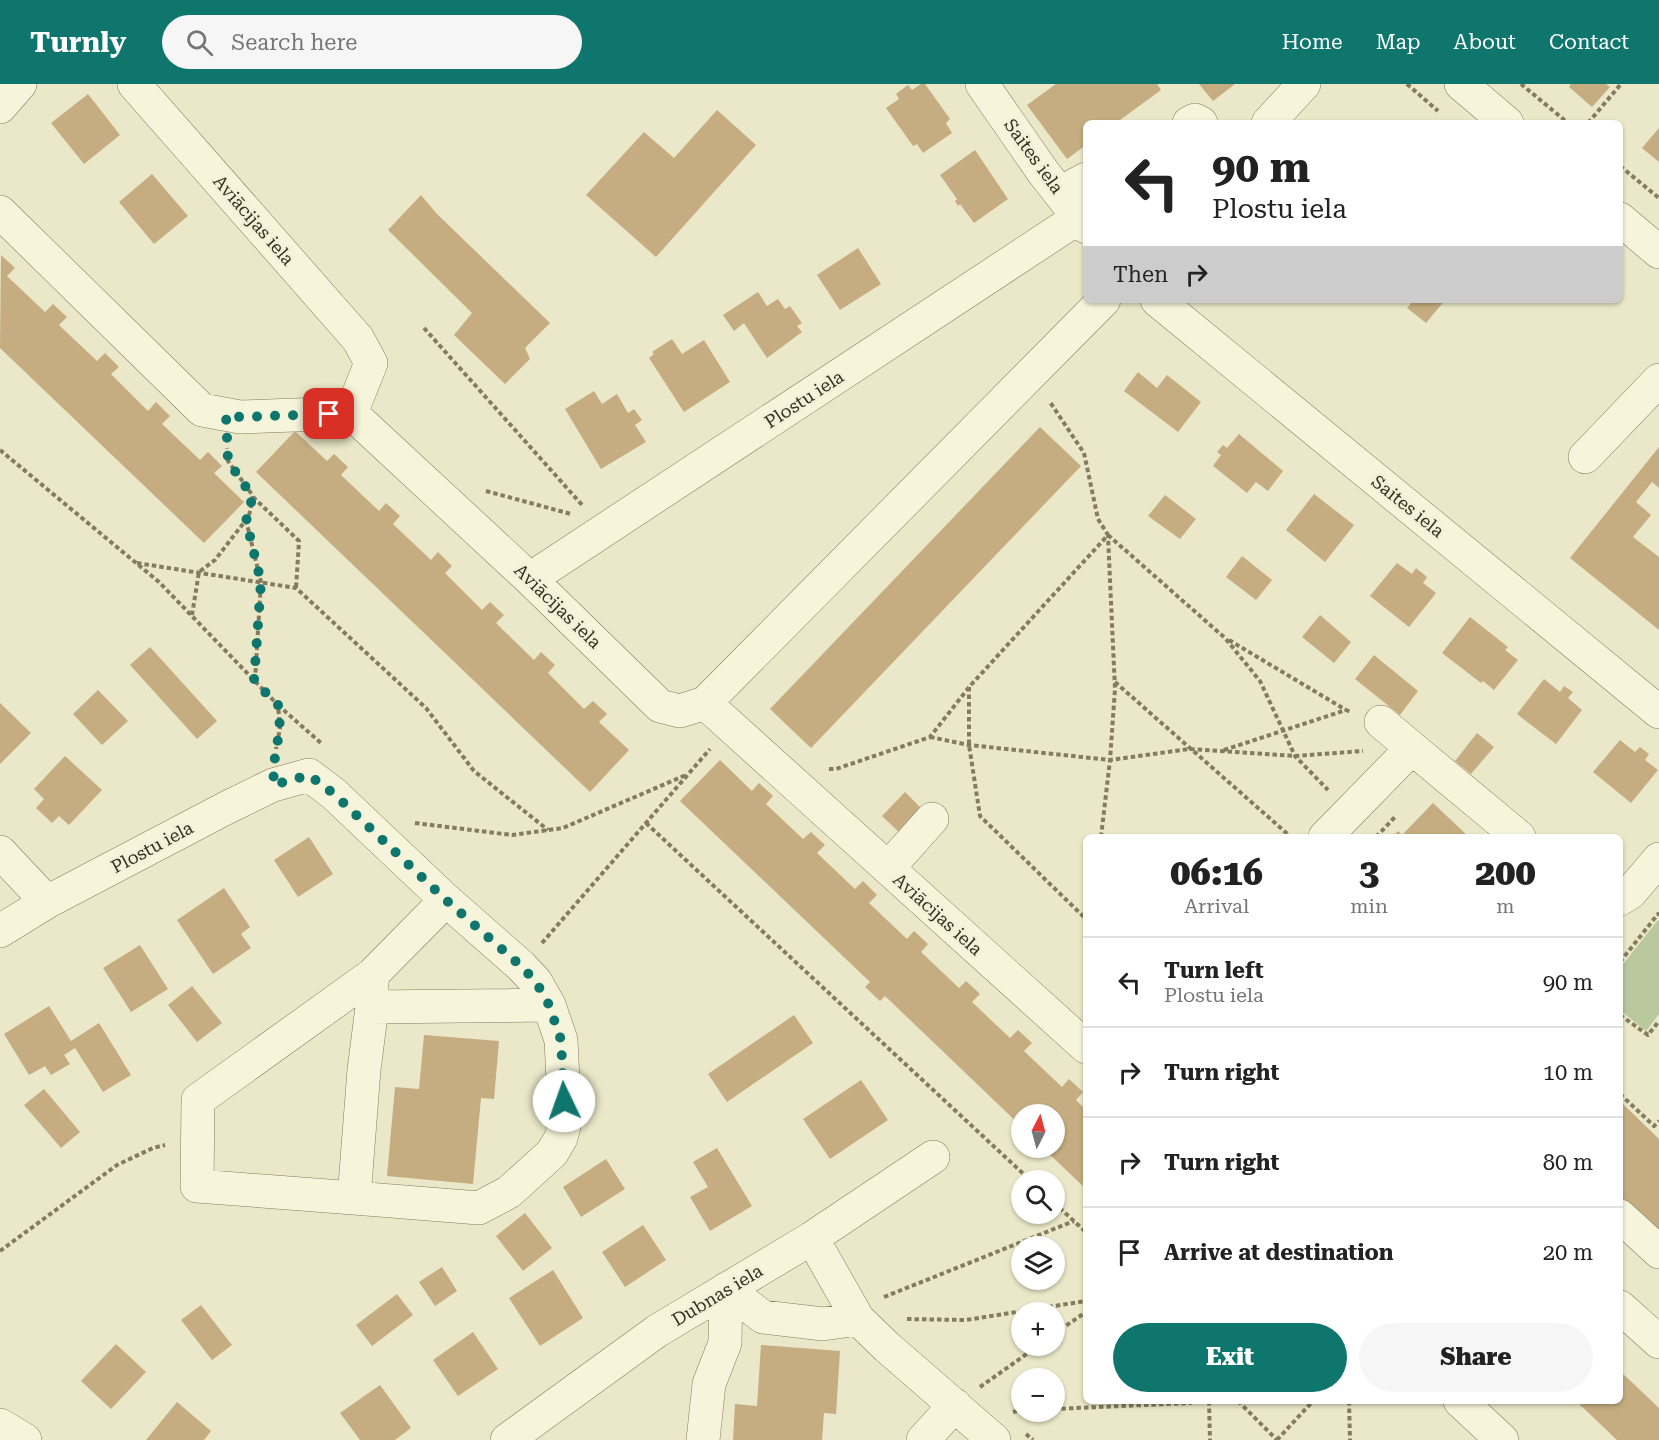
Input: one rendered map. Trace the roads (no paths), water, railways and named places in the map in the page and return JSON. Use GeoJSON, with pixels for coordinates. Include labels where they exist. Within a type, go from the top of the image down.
{"type":"FeatureCollection","features":[{"type":"Feature","properties":{"kind":"street"},"geometry":{"type":"LineString","coordinates":[[0,106],[20,84]]}},
{"type":"Feature","properties":{"kind":"street","name":"Aviācijas iela"},"geometry":{"type":"LineString","coordinates":[[134,84],[358,339],[371,363],[351,413],[530,579],[660,706],[680,711],[705,703],[1083,1044]]}},
{"type":"Feature","properties":{"kind":"street","name":"Saites iela"},"geometry":{"type":"LineString","coordinates":[[982,84],[1043,172],[1078,204]]}},
{"type":"Feature","properties":{"kind":"street"},"geometry":{"type":"LineString","coordinates":[[1271,120],[1304,84]]}},
{"type":"Feature","properties":{"kind":"street"},"geometry":{"type":"LineString","coordinates":[[1461,84],[1503,120]]}},
{"type":"Feature","properties":{"kind":"street","name":"Plostu iela"},"geometry":{"type":"LineString","coordinates":[[530,579],[1078,204]]}},
{"type":"Feature","properties":{"kind":"street"},"geometry":{"type":"LineString","coordinates":[[0,212],[202,410],[240,417],[351,413]]}},
{"type":"Feature","properties":{"kind":"street"},"geometry":{"type":"LineString","coordinates":[[1623,222],[1659,252]]}},
{"type":"Feature","properties":{"kind":"street"},"geometry":{"type":"LineString","coordinates":[[705,703],[1101,303]]}},
{"type":"Feature","properties":{"kind":"street","name":"Saites iela"},"geometry":{"type":"LineString","coordinates":[[1161,303],[1659,712]]}},
{"type":"Feature","properties":{"kind":"street"},"geometry":{"type":"LineString","coordinates":[[1585,457],[1659,380]]}},
{"type":"Feature","properties":{"kind":"street"},"geometry":{"type":"LineString","coordinates":[[1381,722],[1515,834]]}},
{"type":"Feature","properties":{"kind":"street"},"geometry":{"type":"LineString","coordinates":[[1328,834],[1412,748]]}},
{"type":"Feature","properties":{"kind":"street","name":"Plostu iela"},"geometry":{"type":"LineString","coordinates":[[0,931],[47,902],[273,785],[309,775],[334,794],[446,900]]}},
{"type":"Feature","properties":{"kind":"street"},"geometry":{"type":"LineString","coordinates":[[888,868],[932,819]]}},
{"type":"Feature","properties":{"kind":"street"},"geometry":{"type":"LineString","coordinates":[[0,852],[47,902]]}},
{"type":"Feature","properties":{"kind":"street"},"geometry":{"type":"LineString","coordinates":[[1623,897],[1630,893],[1659,859]]}},
{"type":"Feature","properties":{"kind":"street"},"geometry":{"type":"LineString","coordinates":[[446,900],[521,966],[536,982],[549,1005],[561,1040],[566,1122],[561,1138],[552,1153],[509,1192],[478,1208],[197,1186],[198,1100],[372,975],[446,900]]}},
{"type":"Feature","properties":{"kind":"street"},"geometry":{"type":"LineString","coordinates":[[354,1198],[364,1070],[372,1007],[372,975]]}},
{"type":"Feature","properties":{"kind":"street"},"geometry":{"type":"LineString","coordinates":[[372,1007],[549,1005]]}},
{"type":"Feature","properties":{"kind":"street","name":"Dubnas iela"},"geometry":{"type":"LineString","coordinates":[[507,1440],[657,1331],[812,1238],[933,1157]]}},
{"type":"Feature","properties":{"kind":"street"},"geometry":{"type":"LineString","coordinates":[[1623,1219],[1659,1252]]}},
{"type":"Feature","properties":{"kind":"street"},"geometry":{"type":"LineString","coordinates":[[812,1238],[855,1314],[887,1347],[994,1440]]}},
{"type":"Feature","properties":{"kind":"street"},"geometry":{"type":"LineString","coordinates":[[726,1289],[763,1317],[823,1324],[855,1314]]}},
{"type":"Feature","properties":{"kind":"street"},"geometry":{"type":"LineString","coordinates":[[703,1440],[709,1384],[725,1343],[726,1289]]}},
{"type":"Feature","properties":{"kind":"street"},"geometry":{"type":"LineString","coordinates":[[1623,1310],[1659,1342]]}},
{"type":"Feature","properties":{"kind":"street"},"geometry":{"type":"LineString","coordinates":[[1463,1404],[1502,1440]]}},
{"type":"Feature","properties":{"kind":"street"},"geometry":{"type":"LineString","coordinates":[[923,1440],[955,1405]]}},
{"type":"Feature","properties":{"kind":"street"},"geometry":{"type":"LineString","coordinates":[[0,1425],[25,1440]]}}]}
